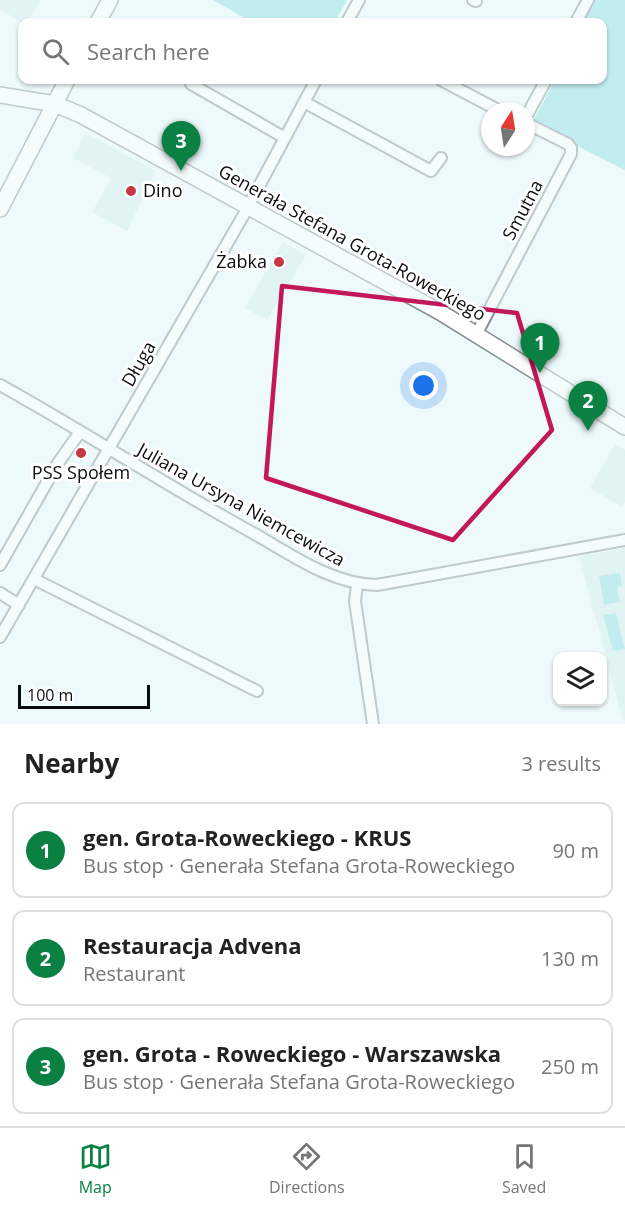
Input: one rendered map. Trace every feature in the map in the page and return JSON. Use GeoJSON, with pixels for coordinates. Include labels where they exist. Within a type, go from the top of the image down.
{"type":"FeatureCollection","features":[{"type":"Feature","properties":{"kind":"street"},"geometry":{"type":"LineString","coordinates":[[100,18],[110,0]]}},
{"type":"Feature","properties":{"kind":"street"},"geometry":{"type":"LineString","coordinates":[[349,18],[359,0]]}},
{"type":"Feature","properties":{"kind":"street"},"geometry":{"type":"LineString","coordinates":[[578,18],[588,0]]}},
{"type":"Feature","properties":{"kind":"street"},"geometry":{"type":"LineString","coordinates":[[0,209],[66,84]]}},
{"type":"Feature","properties":{"kind":"street"},"geometry":{"type":"LineString","coordinates":[[191,84],[285,138]]}},
{"type":"Feature","properties":{"kind":"street","name":"Długa"},"geometry":{"type":"LineString","coordinates":[[0,638],[248,206],[314,84]]}},
{"type":"Feature","properties":{"kind":"street"},"geometry":{"type":"LineString","coordinates":[[449,84],[483,102]]}},
{"type":"Feature","properties":{"kind":"street"},"geometry":{"type":"LineString","coordinates":[[534,102],[544,84]]}},
{"type":"Feature","properties":{"kind":"street","name":"Generała Stefana Grota-Roweckiego"},"geometry":{"type":"LineString","coordinates":[[0,95],[54,104],[76,113],[477,333],[625,427]]}},
{"type":"Feature","properties":{"kind":"street"},"geometry":{"type":"LineString","coordinates":[[22,99],[37,114],[40,134]]}},
{"type":"Feature","properties":{"kind":"street"},"geometry":{"type":"LineString","coordinates":[[304,102],[431,171],[441,158]]}},
{"type":"Feature","properties":{"kind":"street","name":"Smutna"},"geometry":{"type":"LineString","coordinates":[[477,333],[571,154],[572,148],[568,144],[535,128]]}},
{"type":"Feature","properties":{"kind":"street","name":"Juliana Ursyna Niemcewicza"},"geometry":{"type":"LineString","coordinates":[[0,385],[332,577],[357,585],[377,585],[625,540]]}},
{"type":"Feature","properties":{"kind":"street"},"geometry":{"type":"LineString","coordinates":[[0,565],[58,463],[80,432]]}},
{"type":"Feature","properties":{"kind":"street"},"geometry":{"type":"LineString","coordinates":[[34,579],[258,691]]}},
{"type":"Feature","properties":{"kind":"street"},"geometry":{"type":"LineString","coordinates":[[357,585],[355,601],[373,724]]}},
{"type":"Feature","properties":{"kind":"street"},"geometry":{"type":"LineString","coordinates":[[0,593],[20,605]]}},
{"type":"Feature","properties":{"kind":"highlighted area"},"geometry":{"type":"Polygon","coordinates":[[[282,286],[517,313],[552,430],[453,540],[266,478],[282,286]]]}},
{"type":"Feature","properties":{"kind":"shaded area"},"geometry":{"type":"Polygon","coordinates":[[[0,0],[40,0],[30,18],[18,18],[18,20],[0,9],[0,0]]]}},
{"type":"Feature","properties":{"kind":"shaded area"},"geometry":{"type":"Polygon","coordinates":[[[213,0],[347,0],[337,18],[245,18],[213,0]]]}},
{"type":"Feature","properties":{"kind":"shaded area"},"geometry":{"type":"Polygon","coordinates":[[[594,0],[625,0],[625,170],[535,125],[535,117],[553,84],[607,84],[607,18],[584,18],[594,0]]]}},
{"type":"Feature","properties":{"kind":"shaded area"},"geometry":{"type":"Polygon","coordinates":[[[86,133],[156,171],[127,231],[92,212],[111,178],[75,159],[74,155],[86,133]]]}},
{"type":"Feature","properties":{"kind":"shaded area"},"geometry":{"type":"Polygon","coordinates":[[[283,242],[306,255],[267,320],[245,308],[283,242]]]}},
{"type":"Feature","properties":{"kind":"shaded area"},"geometry":{"type":"Polygon","coordinates":[[[615,444],[625,450],[625,501],[622,507],[590,488],[615,444]]]}},
{"type":"Feature","properties":{"kind":"shaded area"},"geometry":{"type":"Polygon","coordinates":[[[625,548],[625,720],[623,721],[607,661],[607,652],[605,652],[579,556],[625,548]]]}},
{"type":"Feature","properties":{"kind":"shaded area"},"geometry":{"type":"Polygon","coordinates":[[[620,573],[622,586],[617,587],[620,602],[604,605],[599,576],[620,573]]]}},
{"type":"Feature","properties":{"kind":"shaded area"},"geometry":{"type":"Polygon","coordinates":[[[616,613],[625,649],[613,651],[603,615],[616,613]]]}},
{"type":"Feature","properties":{"kind":"place","name":"gen. Grota - Roweckiego - Warszawska"},"geometry":{"type":"Point","coordinates":[181,171]}},
{"type":"Feature","properties":{"kind":"place","name":"Dino"},"geometry":{"type":"Point","coordinates":[131,191]}},
{"type":"Feature","properties":{"kind":"place","name":"Żabka"},"geometry":{"type":"Point","coordinates":[279,262]}},
{"type":"Feature","properties":{"kind":"place","name":"gen. Grota-Roweckiego - KRUS"},"geometry":{"type":"Point","coordinates":[540,373]}},
{"type":"Feature","properties":{"kind":"place","name":"Restauracja Advena"},"geometry":{"type":"Point","coordinates":[588,431]}},
{"type":"Feature","properties":{"kind":"place","name":"PSS Społem"},"geometry":{"type":"Point","coordinates":[81,453]}}]}
